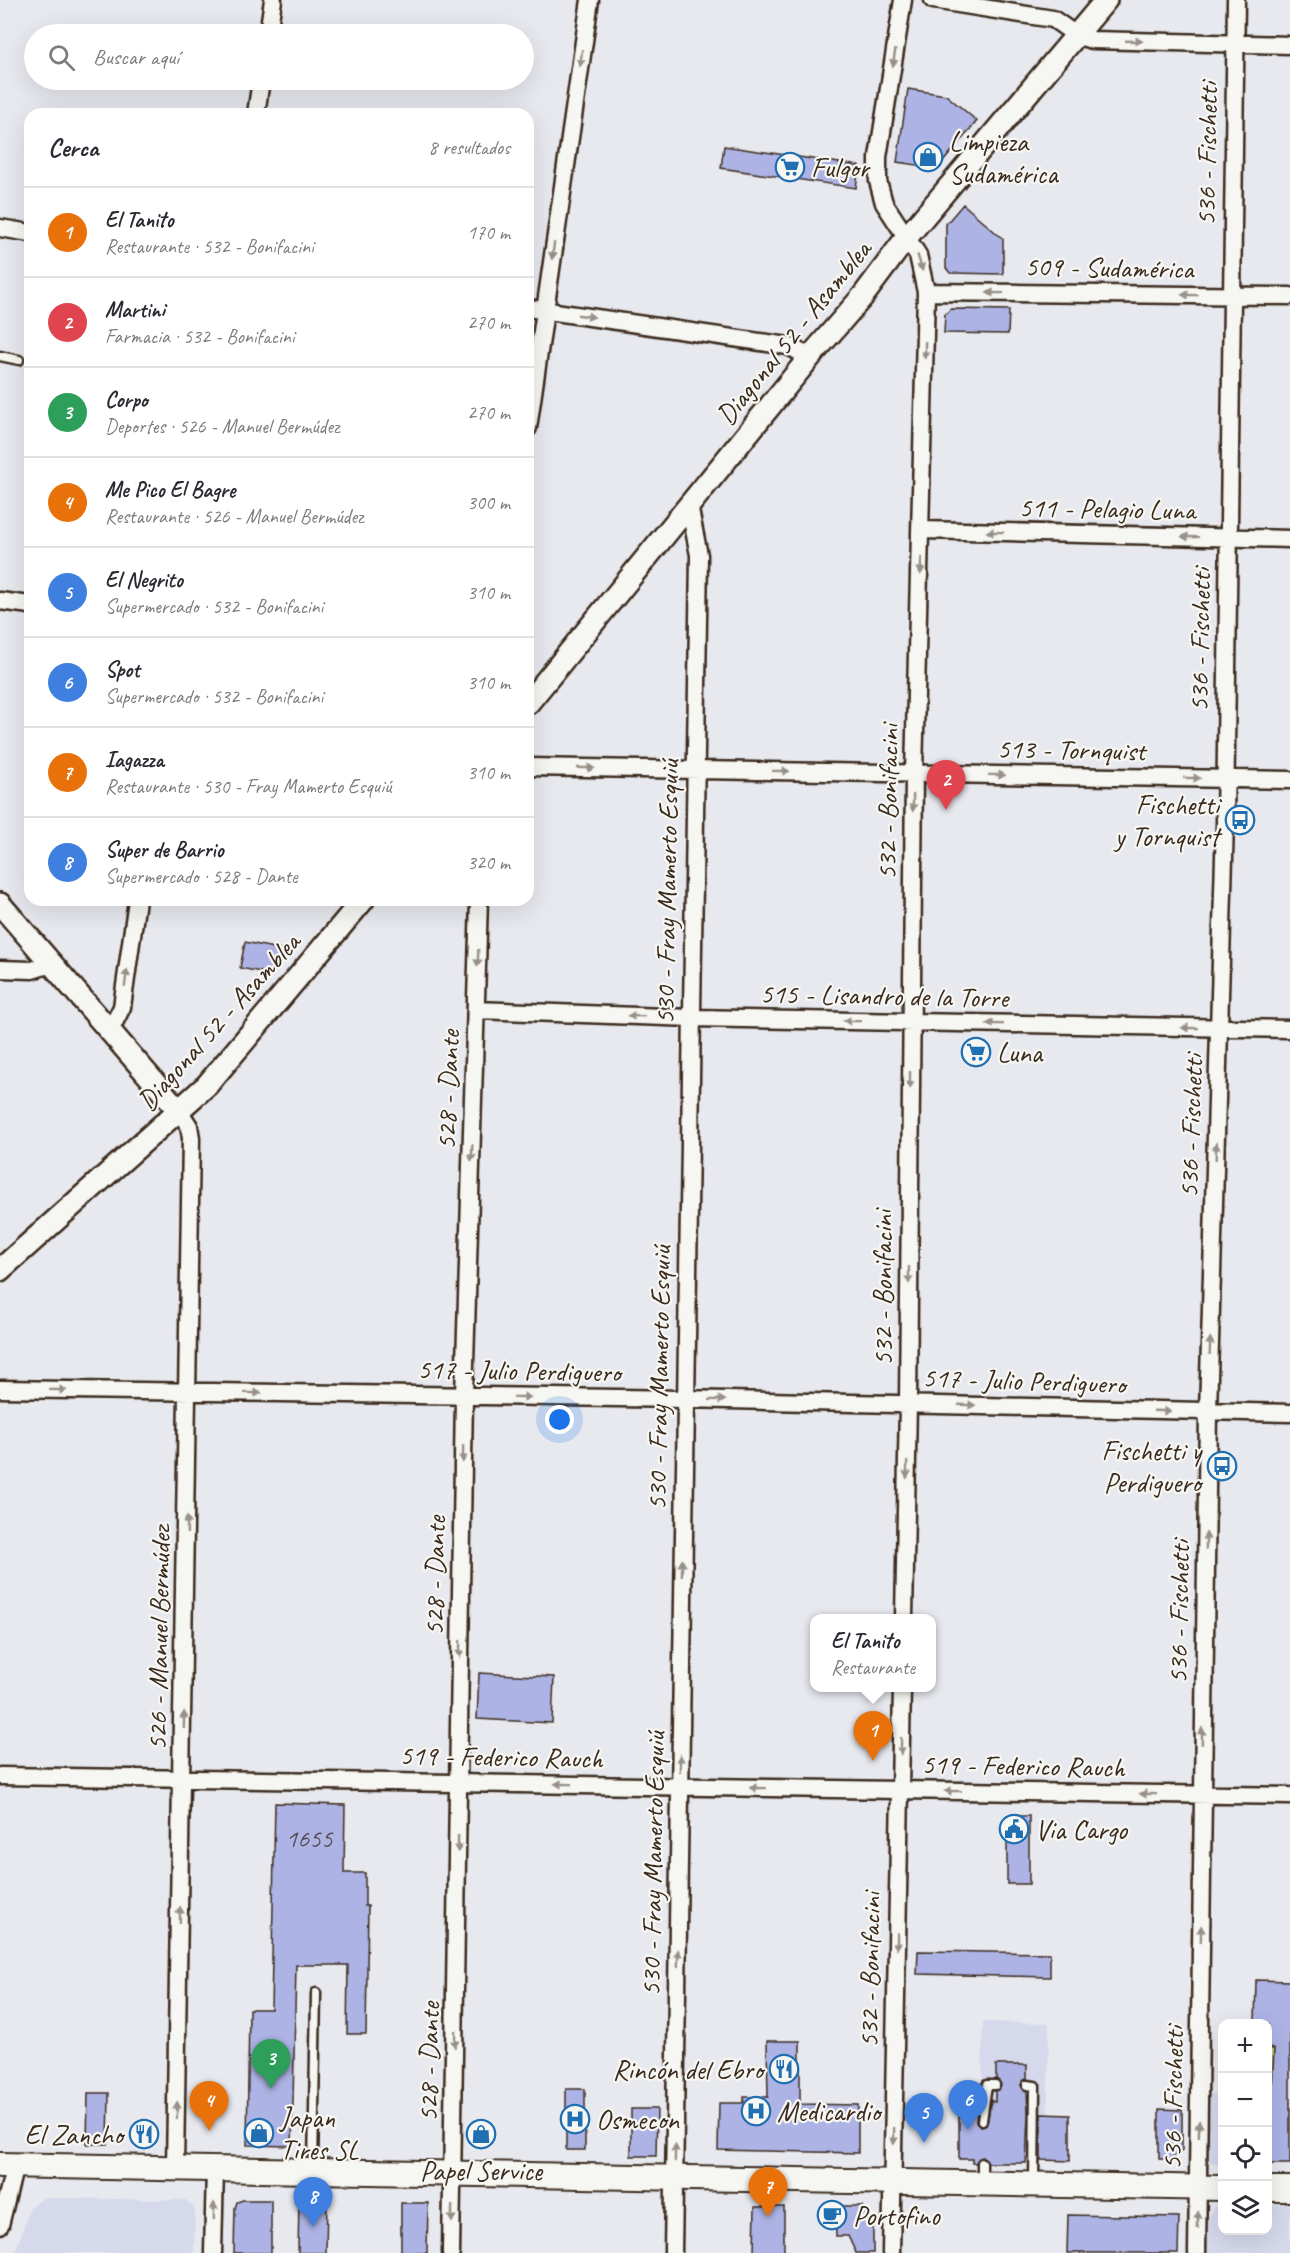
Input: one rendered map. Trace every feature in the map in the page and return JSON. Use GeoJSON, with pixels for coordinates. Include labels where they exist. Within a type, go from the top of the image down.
{"type":"FeatureCollection","features":[{"type":"Feature","properties":{"kind":"main road"},"geometry":{"type":"LineString","coordinates":[[7,2165],[893,2181],[982,2173],[1034,2183],[1218,2188]]}},
{"type":"Feature","properties":{"kind":"main road"},"geometry":{"type":"LineString","coordinates":[[1272,2189],[1290,2189]]}},
{"type":"Feature","properties":{"kind":"street"},"geometry":{"type":"LineString","coordinates":[[269,24],[273,0]]}},
{"type":"Feature","properties":{"kind":"street"},"geometry":{"type":"LineString","coordinates":[[534,339],[536,309],[590,0]]}},
{"type":"Feature","properties":{"kind":"street","name":"532 - Bonifacini"},"geometry":{"type":"LineString","coordinates":[[903,0],[879,157],[878,181],[884,203],[894,222],[918,255],[926,292],[922,530],[914,774],[904,1614]]}},
{"type":"Feature","properties":{"kind":"street"},"geometry":{"type":"LineString","coordinates":[[933,0],[1053,19],[1076,35],[1092,40],[1290,45]]}},
{"type":"Feature","properties":{"kind":"street","name":"Diagonal 52 - Asamblea"},"geometry":{"type":"LineString","coordinates":[[534,696],[810,357],[863,296],[907,237],[1106,0]]}},
{"type":"Feature","properties":{"kind":"street","name":"536 - Fischetti"},"geometry":{"type":"LineString","coordinates":[[1197,2253],[1208,1412],[1220,1028],[1236,0]]}},
{"type":"Feature","properties":{"kind":"street"},"geometry":{"type":"LineString","coordinates":[[257,108],[260,90]]}},
{"type":"Feature","properties":{"kind":"street"},"geometry":{"type":"LineString","coordinates":[[0,228],[24,232]]}},
{"type":"Feature","properties":{"kind":"street","name":"509 - Sudamérica"},"geometry":{"type":"LineString","coordinates":[[926,292],[1290,296]]}},
{"type":"Feature","properties":{"kind":"street"},"geometry":{"type":"LineString","coordinates":[[536,309],[788,346],[810,357]]}},
{"type":"Feature","properties":{"kind":"street","name":"530 - Fray Mamerto Esquiú"},"geometry":{"type":"LineString","coordinates":[[673,2253],[684,1399],[699,555],[689,505]]}},
{"type":"Feature","properties":{"kind":"street","name":"511 - Pelagio Luna"},"geometry":{"type":"LineString","coordinates":[[922,530],[1290,539]]}},
{"type":"Feature","properties":{"kind":"street"},"geometry":{"type":"LineString","coordinates":[[0,601],[24,604]]}},
{"type":"Feature","properties":{"kind":"street","name":"513 - Tornquist"},"geometry":{"type":"LineString","coordinates":[[534,767],[1290,780]]}},
{"type":"Feature","properties":{"kind":"street"},"geometry":{"type":"LineString","coordinates":[[0,904],[109,1033],[180,1112]]}},
{"type":"Feature","properties":{"kind":"street"},"geometry":{"type":"LineString","coordinates":[[109,1033],[122,1007],[136,906]]}},
{"type":"Feature","properties":{"kind":"street","name":"Diagonal 52 - Asamblea"},"geometry":{"type":"LineString","coordinates":[[0,1270],[180,1112],[207,1085],[358,906]]}},
{"type":"Feature","properties":{"kind":"street","name":"528 - Dante"},"geometry":{"type":"LineString","coordinates":[[451,2253],[464,1396],[479,906]]}},
{"type":"Feature","properties":{"kind":"street"},"geometry":{"type":"LineString","coordinates":[[0,969],[32,970],[51,964]]}},
{"type":"Feature","properties":{"kind":"street","name":"515 - Lisandro de la Torre"},"geometry":{"type":"LineString","coordinates":[[476,1010],[692,1018],[1290,1029]]}},
{"type":"Feature","properties":{"kind":"street","name":"526 - Manuel Bermúdez"},"geometry":{"type":"LineString","coordinates":[[175,2168],[183,1779],[191,1138],[189,1126],[180,1112]]}},
{"type":"Feature","properties":{"kind":"street","name":"517 - Julio Perdiguero"},"geometry":{"type":"LineString","coordinates":[[0,1389],[908,1403],[1290,1413]]}},
{"type":"Feature","properties":{"kind":"street","name":"532 - Bonifacini"},"geometry":{"type":"LineString","coordinates":[[891,2253],[902,1692]]}},
{"type":"Feature","properties":{"kind":"street","name":"519 - Federico Rauch"},"geometry":{"type":"LineString","coordinates":[[0,1776],[1290,1796]]}},
{"type":"Feature","properties":{"kind":"street"},"geometry":{"type":"LineString","coordinates":[[0,2225],[7,2165]]}},
{"type":"Feature","properties":{"kind":"street"},"geometry":{"type":"LineString","coordinates":[[213,2253],[215,2169]]}},
{"type":"Feature","properties":{"kind":"lane"},"geometry":{"type":"LineString","coordinates":[[0,356],[19,360]]}},
{"type":"Feature","properties":{"kind":"lane"},"geometry":{"type":"LineString","coordinates":[[313,2171],[316,1993]]}},
{"type":"Feature","properties":{"kind":"lane"},"geometry":{"type":"LineString","coordinates":[[982,2121],[987,2085],[996,2085]]}},
{"type":"Feature","properties":{"kind":"lane"},"geometry":{"type":"LineString","coordinates":[[1027,2085],[1035,2086],[1030,2142],[1034,2183]]}},
{"type":"Feature","properties":{"kind":"shaded area"},"geometry":{"type":"Polygon","coordinates":[[[983,2022],[1049,2023],[1047,2160],[959,2159],[959,2090],[982,2090],[983,2022]]]}},
{"type":"Feature","properties":{"kind":"shaded area"},"geometry":{"type":"Polygon","coordinates":[[[1207,2094],[1218,2094],[1218,2165],[1211,2162],[1206,2154],[1207,2094]]]}},
{"type":"Feature","properties":{"kind":"shaded area"},"geometry":{"type":"Polygon","coordinates":[[[43,2198],[186,2200],[195,2209],[194,2253],[15,2253],[30,2207],[43,2198]]]}},
{"type":"Feature","properties":{"kind":"shaded area"},"geometry":{"type":"Polygon","coordinates":[[[1272,2204],[1290,2204],[1290,2253],[1205,2253],[1206,2223],[1214,2206],[1218,2206],[1218,2235],[1272,2235],[1272,2204]]]}},
{"type":"Feature","properties":{"kind":"green space"},"geometry":{"type":"Polygon","coordinates":[[[1272,2049],[1274,2049],[1272,2095],[1272,2049]]]}},
{"type":"Feature","properties":{"kind":"building"},"geometry":{"type":"Polygon","coordinates":[[[908,89],[946,95],[977,121],[942,163],[931,167],[897,162],[908,89]]]}},
{"type":"Feature","properties":{"kind":"building","name":"Fulgor"},"geometry":{"type":"Polygon","coordinates":[[[724,146],[859,166],[856,188],[721,168],[724,146]]]}},
{"type":"Feature","properties":{"kind":"building"},"geometry":{"type":"Polygon","coordinates":[[[963,204],[1003,239],[1003,274],[950,273],[946,268],[946,224],[963,204]]]}},
{"type":"Feature","properties":{"kind":"building"},"geometry":{"type":"Polygon","coordinates":[[[951,309],[1009,310],[1008,334],[944,333],[945,314],[951,309]]]}},
{"type":"Feature","properties":{"kind":"building"},"geometry":{"type":"Polygon","coordinates":[[[245,942],[288,951],[271,974],[240,968],[245,942]]]}},
{"type":"Feature","properties":{"kind":"building"},"geometry":{"type":"Polygon","coordinates":[[[479,1673],[554,1677],[552,1723],[477,1719],[479,1673]]]}},
{"type":"Feature","properties":{"kind":"building"},"geometry":{"type":"Polygon","coordinates":[[[275,1803],[345,1805],[344,1873],[365,1873],[365,1906],[368,1906],[366,2034],[347,2034],[348,1965],[296,1965],[292,2146],[247,2145],[249,2009],[271,2009],[275,1803]]]}},
{"type":"Feature","properties":{"kind":"building"},"geometry":{"type":"Polygon","coordinates":[[[1007,1816],[1029,1816],[1029,1884],[1007,1884],[1007,1816]]]}},
{"type":"Feature","properties":{"kind":"building"},"geometry":{"type":"Polygon","coordinates":[[[918,1951],[1050,1953],[1050,1977],[917,1974],[918,1951]]]}},
{"type":"Feature","properties":{"kind":"building"},"geometry":{"type":"Polygon","coordinates":[[[1256,1980],[1290,1981],[1290,2164],[1272,2164],[1274,2049],[1272,2049],[1272,2019],[1255,2019],[1256,1980]]]}},
{"type":"Feature","properties":{"kind":"building"},"geometry":{"type":"Polygon","coordinates":[[[767,2041],[800,2041],[800,2104],[858,2105],[858,2153],[718,2150],[719,2103],[744,2103],[744,2097],[768,2097],[767,2041]]]}},
{"type":"Feature","properties":{"kind":"building"},"geometry":{"type":"Polygon","coordinates":[[[996,2065],[1027,2065],[1027,2079],[1021,2085],[1027,2091],[1026,2163],[988,2163],[983,2157],[976,2163],[972,2163],[972,2159],[959,2159],[959,2101],[978,2101],[976,2122],[981,2126],[987,2124],[991,2101],[995,2102],[995,2091],[1001,2086],[996,2079],[996,2065]]]}},
{"type":"Feature","properties":{"kind":"building","name":"Osmecon"},"geometry":{"type":"Polygon","coordinates":[[[566,2089],[585,2089],[585,2150],[566,2150],[566,2089]]]}},
{"type":"Feature","properties":{"kind":"building"},"geometry":{"type":"Polygon","coordinates":[[[88,2093],[109,2093],[108,2144],[87,2144],[88,2093]]]}},
{"type":"Feature","properties":{"kind":"building"},"geometry":{"type":"Polygon","coordinates":[[[631,2109],[657,2109],[656,2156],[631,2156],[631,2109]]]}},
{"type":"Feature","properties":{"kind":"building"},"geometry":{"type":"Polygon","coordinates":[[[1159,2109],[1182,2110],[1182,2150],[1171,2159],[1159,2159],[1159,2109]]]}},
{"type":"Feature","properties":{"kind":"building"},"geometry":{"type":"Polygon","coordinates":[[[1041,2114],[1070,2115],[1070,2161],[1041,2160],[1041,2114]]]}},
{"type":"Feature","properties":{"kind":"building"},"geometry":{"type":"Polygon","coordinates":[[[271,2200],[271,2253],[234,2253],[235,2208],[237,2202],[271,2200]]]}},
{"type":"Feature","properties":{"kind":"building"},"geometry":{"type":"Polygon","coordinates":[[[299,2201],[327,2201],[326,2253],[298,2253],[299,2201]]]}},
{"type":"Feature","properties":{"kind":"building"},"geometry":{"type":"Polygon","coordinates":[[[401,2203],[428,2203],[427,2253],[401,2253],[401,2203]]]}},
{"type":"Feature","properties":{"kind":"building"},"geometry":{"type":"Polygon","coordinates":[[[835,2206],[862,2206],[873,2221],[873,2253],[856,2253],[848,2236],[836,2236],[835,2206]]]}},
{"type":"Feature","properties":{"kind":"building"},"geometry":{"type":"Polygon","coordinates":[[[755,2207],[784,2207],[784,2253],[754,2253],[755,2207]]]}},
{"type":"Feature","properties":{"kind":"building"},"geometry":{"type":"Polygon","coordinates":[[[1068,2215],[1179,2217],[1178,2253],[1067,2253],[1068,2215]]]}},
{"type":"Feature","properties":{"kind":"place","name":"Limpieza Sudamérica"},"geometry":{"type":"Point","coordinates":[928,157]}},
{"type":"Feature","properties":{"kind":"place","name":"Fulgor"},"geometry":{"type":"Point","coordinates":[790,167]}},
{"type":"Feature","properties":{"kind":"place","name":"Martini"},"geometry":{"type":"Point","coordinates":[946,810]}},
{"type":"Feature","properties":{"kind":"place","name":"Fischetti y Tornquist"},"geometry":{"type":"Point","coordinates":[1240,820]}},
{"type":"Feature","properties":{"kind":"place","name":"Luna"},"geometry":{"type":"Point","coordinates":[976,1052]}},
{"type":"Feature","properties":{"kind":"place","name":"Fischetti y Perdiguero"},"geometry":{"type":"Point","coordinates":[1222,1466]}},
{"type":"Feature","properties":{"kind":"place","name":"El Tanito"},"geometry":{"type":"Point","coordinates":[873,1761]}},
{"type":"Feature","properties":{"kind":"place","name":"Via Cargo"},"geometry":{"type":"Point","coordinates":[1014,1829]}},
{"type":"Feature","properties":{"kind":"place","name":"Rincón del Ebro"},"geometry":{"type":"Point","coordinates":[784,2069]}},
{"type":"Feature","properties":{"kind":"place","name":"Corpo"},"geometry":{"type":"Point","coordinates":[271,2089]}},
{"type":"Feature","properties":{"kind":"place","name":"Medicardio"},"geometry":{"type":"Point","coordinates":[756,2111]}},
{"type":"Feature","properties":{"kind":"place","name":"Osmecon"},"geometry":{"type":"Point","coordinates":[575,2119]}},
{"type":"Feature","properties":{"kind":"place","name":"Spot"},"geometry":{"type":"Point","coordinates":[968,2130]}},
{"type":"Feature","properties":{"kind":"place","name":"Me Pico El Bagre"},"geometry":{"type":"Point","coordinates":[209,2131]}},
{"type":"Feature","properties":{"kind":"place","name":"Japan Tires SL"},"geometry":{"type":"Point","coordinates":[259,2133]}},
{"type":"Feature","properties":{"kind":"place","name":"El Zancho"},"geometry":{"type":"Point","coordinates":[144,2134]}},
{"type":"Feature","properties":{"kind":"place","name":"Papel Service"},"geometry":{"type":"Point","coordinates":[481,2134]}},
{"type":"Feature","properties":{"kind":"place","name":"El Negrito"},"geometry":{"type":"Point","coordinates":[924,2143]}},
{"type":"Feature","properties":{"kind":"place","name":"Portofino"},"geometry":{"type":"Point","coordinates":[832,2215]}},
{"type":"Feature","properties":{"kind":"place","name":"Iagazza"},"geometry":{"type":"Point","coordinates":[768,2217]}},
{"type":"Feature","properties":{"kind":"place","name":"Super de Barrio"},"geometry":{"type":"Point","coordinates":[313,2227]}}]}
